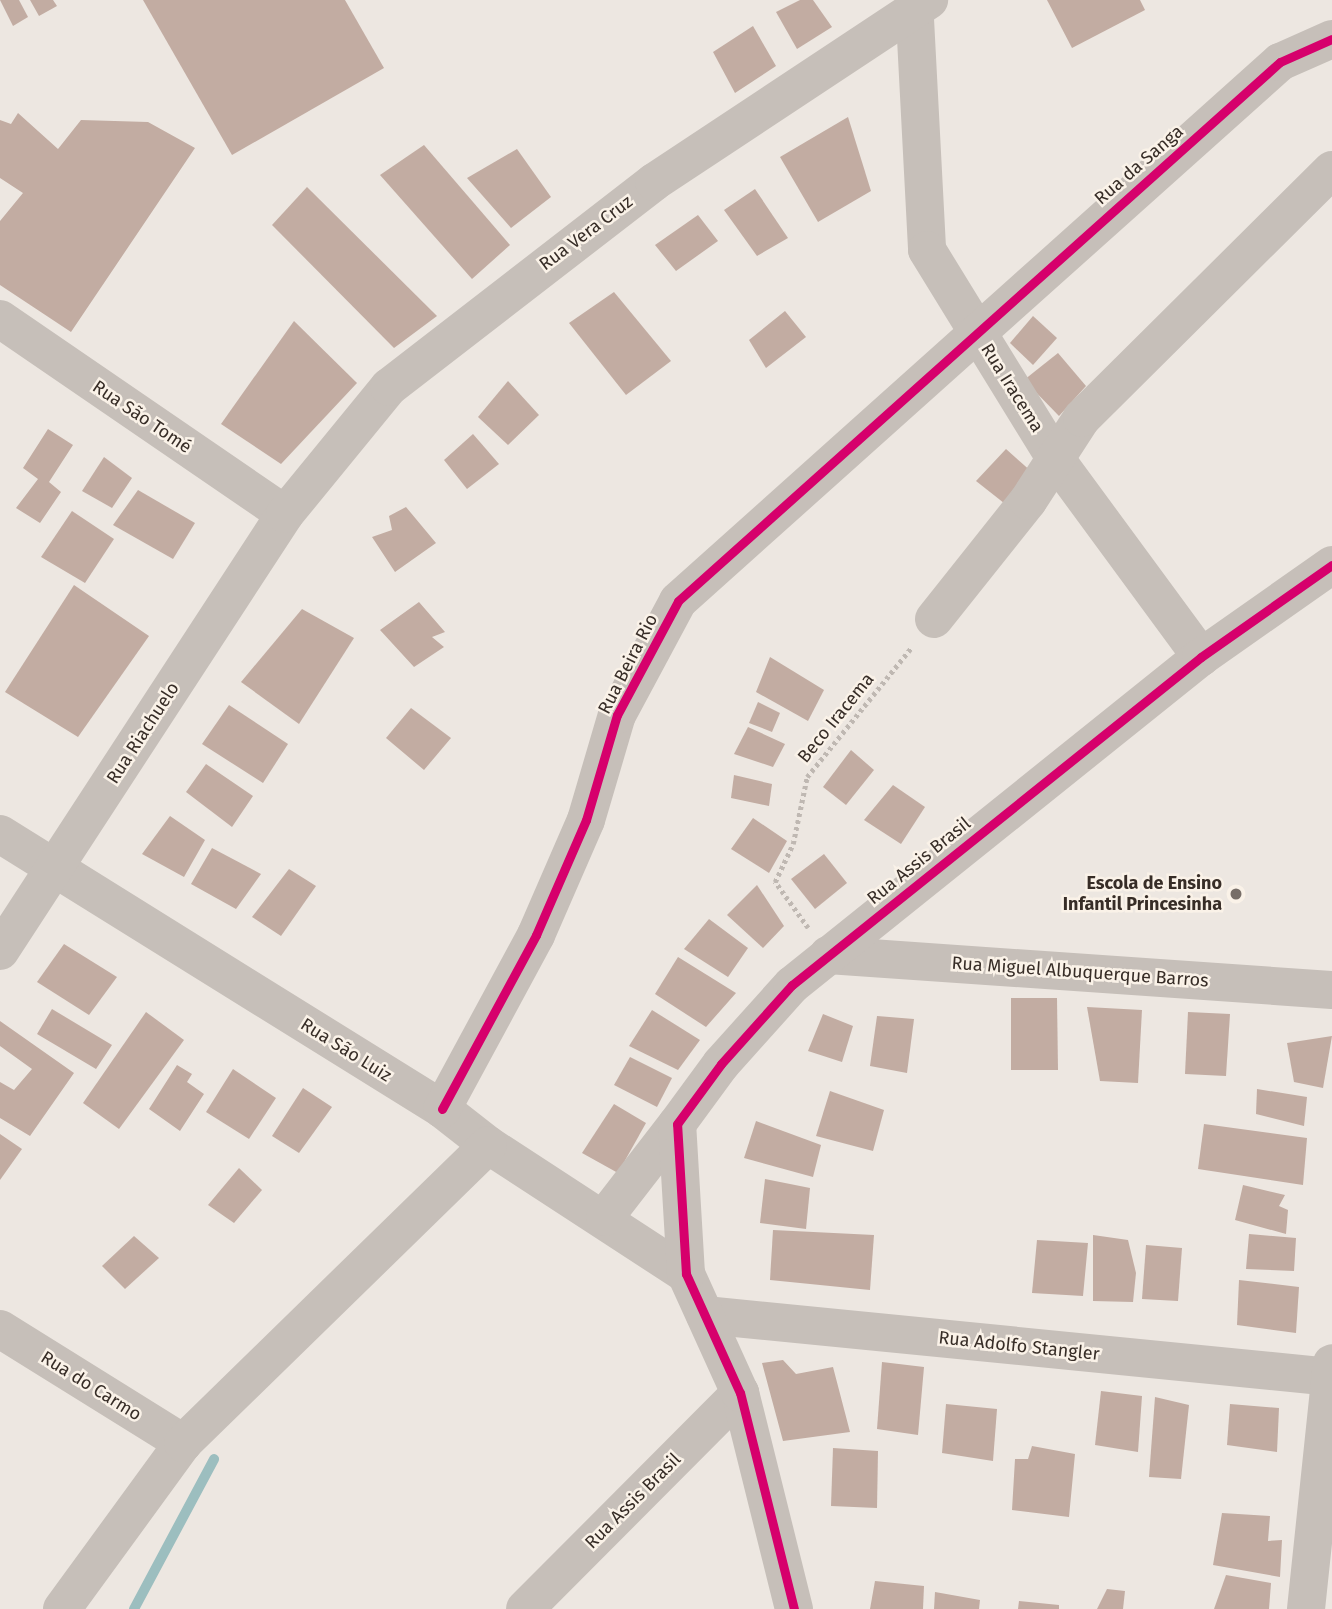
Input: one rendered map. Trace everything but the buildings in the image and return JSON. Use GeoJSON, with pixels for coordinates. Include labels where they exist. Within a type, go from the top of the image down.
{"type":"FeatureCollection","features":[{"type":"Feature","properties":{"kind":"street","name":"Rua Iracema"},"geometry":{"type":"LineString","coordinates":[[919,3],[927,250],[1055,458],[1201,657]]}},
{"type":"Feature","properties":{"kind":"street","name":"Rua Vera Cruz"},"geometry":{"type":"LineString","coordinates":[[285,514],[389,387],[654,182],[919,3]]}},
{"type":"Feature","properties":{"kind":"street","name":"Rua da Sanga"},"geometry":{"type":"LineString","coordinates":[[976,330],[1280,62],[1332,39]]}},
{"type":"Feature","properties":{"kind":"street"},"geometry":{"type":"LineString","coordinates":[[934,619],[1028,501],[1082,418],[1332,170]]}},
{"type":"Feature","properties":{"kind":"street","name":"Rua São Tomé"},"geometry":{"type":"LineString","coordinates":[[0,319],[285,514]]}},
{"type":"Feature","properties":{"kind":"street","name":"Rua Beira Rio"},"geometry":{"type":"LineString","coordinates":[[442,1109],[536,935],[586,820],[617,715],[678,601],[976,330]]}},
{"type":"Feature","properties":{"kind":"street","name":"Rua Riachuelo"},"geometry":{"type":"LineString","coordinates":[[0,951],[285,514]]}},
{"type":"Feature","properties":{"kind":"street","name":"Rua Assis Brasil"},"geometry":{"type":"LineString","coordinates":[[605,1217],[721,1064],[792,985],[1201,657],[1332,565]]}},
{"type":"Feature","properties":{"kind":"street","name":"Rua São Luiz"},"geometry":{"type":"LineString","coordinates":[[0,834],[442,1109],[488,1146],[605,1217],[686,1274]]}},
{"type":"Feature","properties":{"kind":"street","name":"Rua Miguel Albuquerque Barros"},"geometry":{"type":"LineString","coordinates":[[828,955],[1332,990]]}},
{"type":"Feature","properties":{"kind":"street"},"geometry":{"type":"LineString","coordinates":[[677,1124],[686,1274],[740,1393],[794,1609]]}},
{"type":"Feature","properties":{"kind":"street"},"geometry":{"type":"LineString","coordinates":[[62,1609],[183,1443],[488,1146]]}},
{"type":"Feature","properties":{"kind":"street","name":"Rua Adolfo Stangler"},"geometry":{"type":"LineString","coordinates":[[705,1315],[1331,1372]]}},
{"type":"Feature","properties":{"kind":"street","name":"Rua do Carmo"},"geometry":{"type":"LineString","coordinates":[[0,1329],[183,1443]]}},
{"type":"Feature","properties":{"kind":"street"},"geometry":{"type":"LineString","coordinates":[[1307,1609],[1331,1372]]}},
{"type":"Feature","properties":{"kind":"street","name":"Rua Assis Brasil"},"geometry":{"type":"LineString","coordinates":[[526,1609],[740,1393]]}},
{"type":"Feature","properties":{"kind":"waterway"},"geometry":{"type":"LineString","coordinates":[[134,1609],[214,1459]]}},
{"type":"Feature","properties":{"kind":"cycle path"},"geometry":{"type":"LineString","coordinates":[[442,1109],[536,935],[586,820],[617,715],[678,601],[1280,62],[1332,39]]}},
{"type":"Feature","properties":{"kind":"cycle path"},"geometry":{"type":"LineString","coordinates":[[794,1609],[740,1393],[686,1274],[677,1124],[721,1064],[792,985],[1201,657],[1332,565]]}},
{"type":"Feature","properties":{"kind":"place","name":"Escola de Ensino Infantil Princesinha"},"geometry":{"type":"Point","coordinates":[1236,894]}}]}
